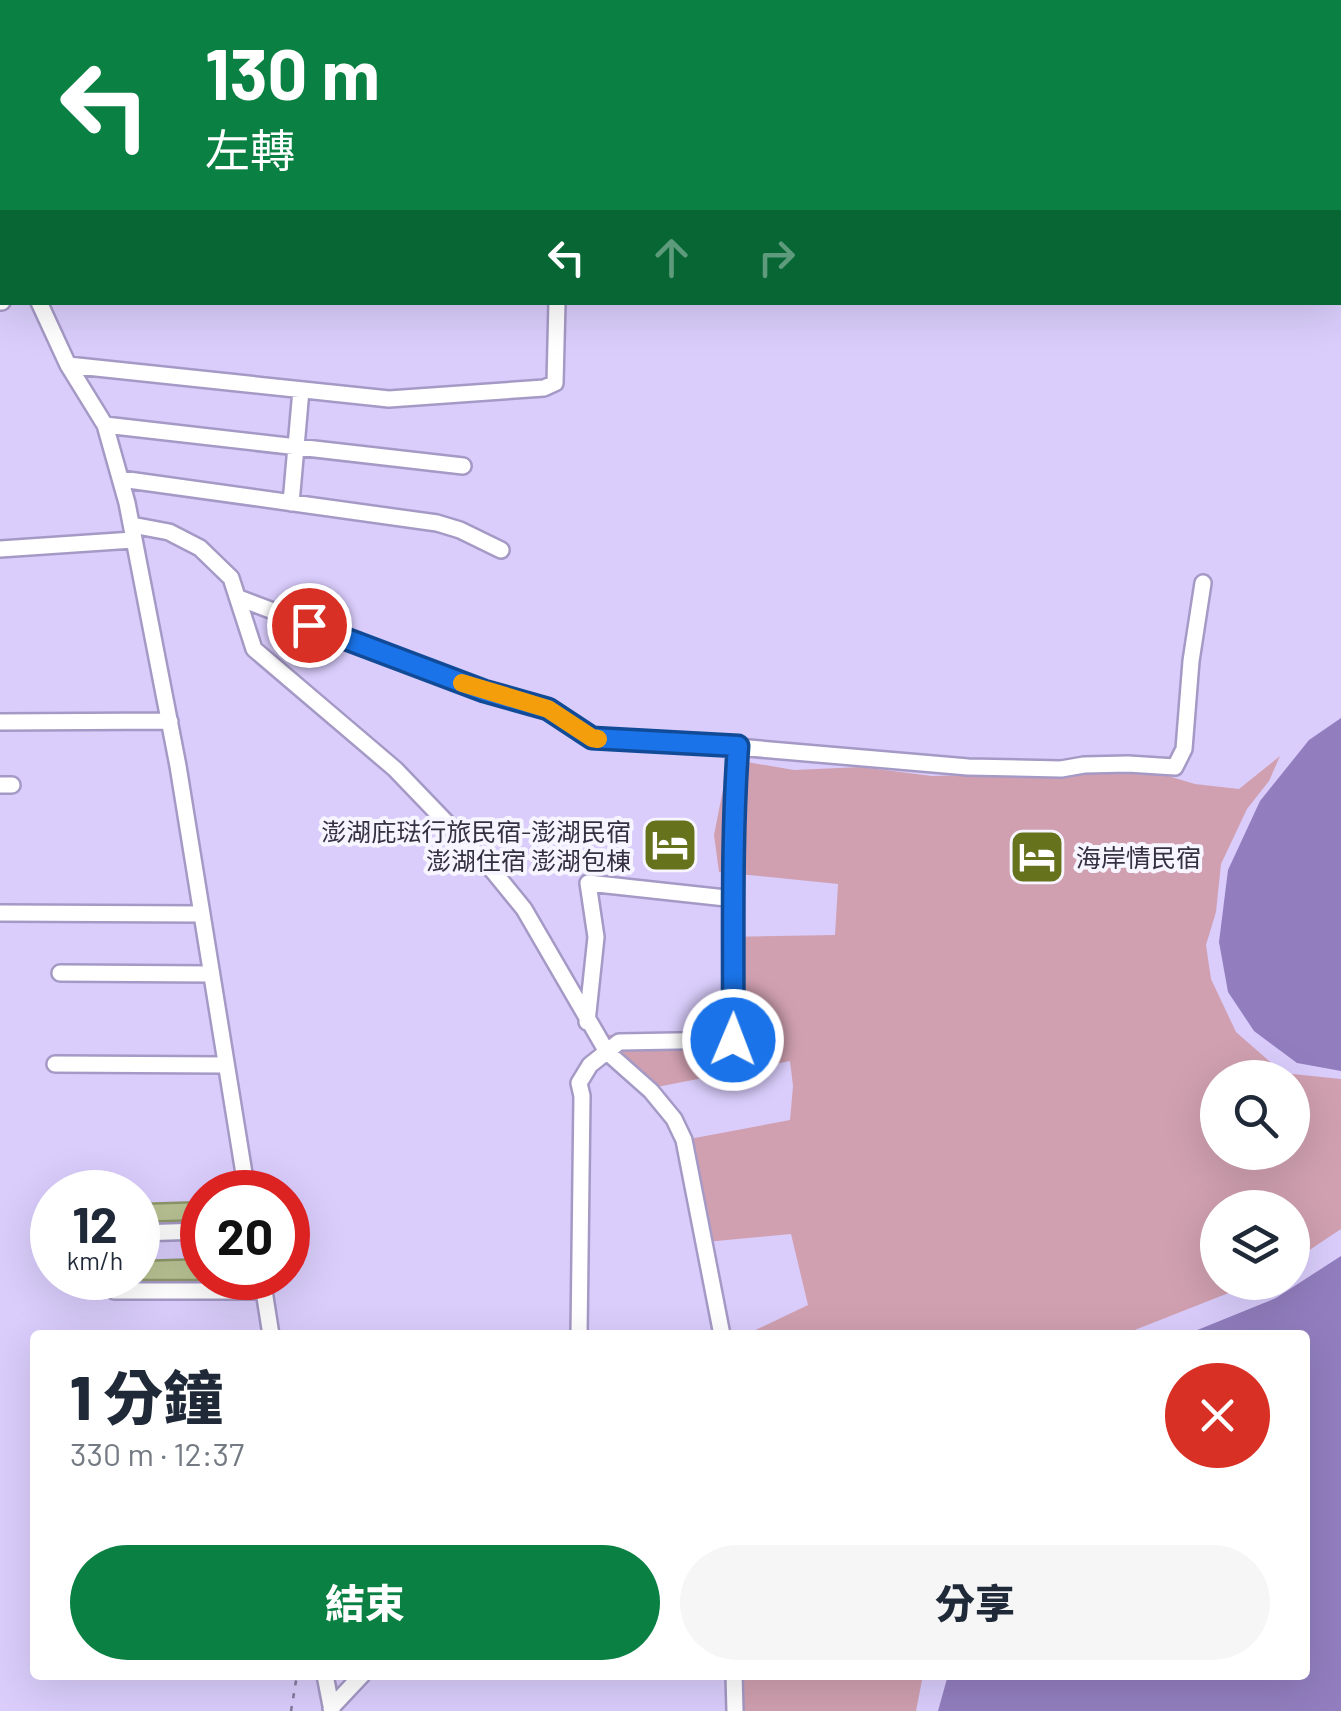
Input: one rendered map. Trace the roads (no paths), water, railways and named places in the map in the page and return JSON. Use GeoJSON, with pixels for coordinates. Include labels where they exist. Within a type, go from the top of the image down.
{"type":"FeatureCollection","features":[{"type":"Feature","properties":{"kind":"street"},"geometry":{"type":"LineString","coordinates":[[40,305],[68,366],[105,425],[121,479],[147,591],[170,721],[243,1170]]}},
{"type":"Feature","properties":{"kind":"street"},"geometry":{"type":"LineString","coordinates":[[68,366],[389,400],[544,388],[556,382],[557,305]]}},
{"type":"Feature","properties":{"kind":"street"},"geometry":{"type":"LineString","coordinates":[[291,502],[301,390]]}},
{"type":"Feature","properties":{"kind":"street"},"geometry":{"type":"LineString","coordinates":[[105,425],[462,466]]}},
{"type":"Feature","properties":{"kind":"street"},"geometry":{"type":"LineString","coordinates":[[121,479],[437,523],[501,550]]}},
{"type":"Feature","properties":{"kind":"street"},"geometry":{"type":"LineString","coordinates":[[0,549],[169,532],[200,548],[231,578],[254,649],[394,769],[493,871],[524,909],[607,1052],[651,1091],[674,1119],[684,1140],[721,1330]]}},
{"type":"Feature","properties":{"kind":"street"},"geometry":{"type":"LineString","coordinates":[[239,598],[484,691],[548,709],[592,738],[738,746],[968,768],[1061,768],[1084,764],[1175,767],[1184,749],[1190,661],[1203,583]]}},
{"type":"Feature","properties":{"kind":"street"},"geometry":{"type":"LineString","coordinates":[[0,722],[170,721]]}},
{"type":"Feature","properties":{"kind":"street"},"geometry":{"type":"LineString","coordinates":[[578,1330],[582,1096],[579,1084],[590,1065],[618,1042],[733,1040],[732,832],[738,746]]}},
{"type":"Feature","properties":{"kind":"street"},"geometry":{"type":"LineString","coordinates":[[587,1022],[596,937],[588,883],[735,899]]}},
{"type":"Feature","properties":{"kind":"street"},"geometry":{"type":"LineString","coordinates":[[0,913],[202,914]]}},
{"type":"Feature","properties":{"kind":"street"},"geometry":{"type":"LineString","coordinates":[[60,973],[211,974]]}},
{"type":"Feature","properties":{"kind":"street"},"geometry":{"type":"LineString","coordinates":[[55,1064],[225,1065]]}},
{"type":"Feature","properties":{"kind":"street"},"geometry":{"type":"LineString","coordinates":[[266,1300],[270,1330]]}},
{"type":"Feature","properties":{"kind":"street"},"geometry":{"type":"LineString","coordinates":[[327,1680],[332,1709]]}},
{"type":"Feature","properties":{"kind":"street"},"geometry":{"type":"LineString","coordinates":[[332,1709],[358,1680]]}},
{"type":"Feature","properties":{"kind":"street"},"geometry":{"type":"LineString","coordinates":[[734,1680],[735,1711]]}},
{"type":"Feature","properties":{"kind":"place","name":"澎湖庇琺行旅民宿-澎湖民宿 澎湖住宿 澎湖包棟"},"geometry":{"type":"Point","coordinates":[670,845]}},
{"type":"Feature","properties":{"kind":"place","name":"海岸情民宿"},"geometry":{"type":"Point","coordinates":[1037,857]}}]}
